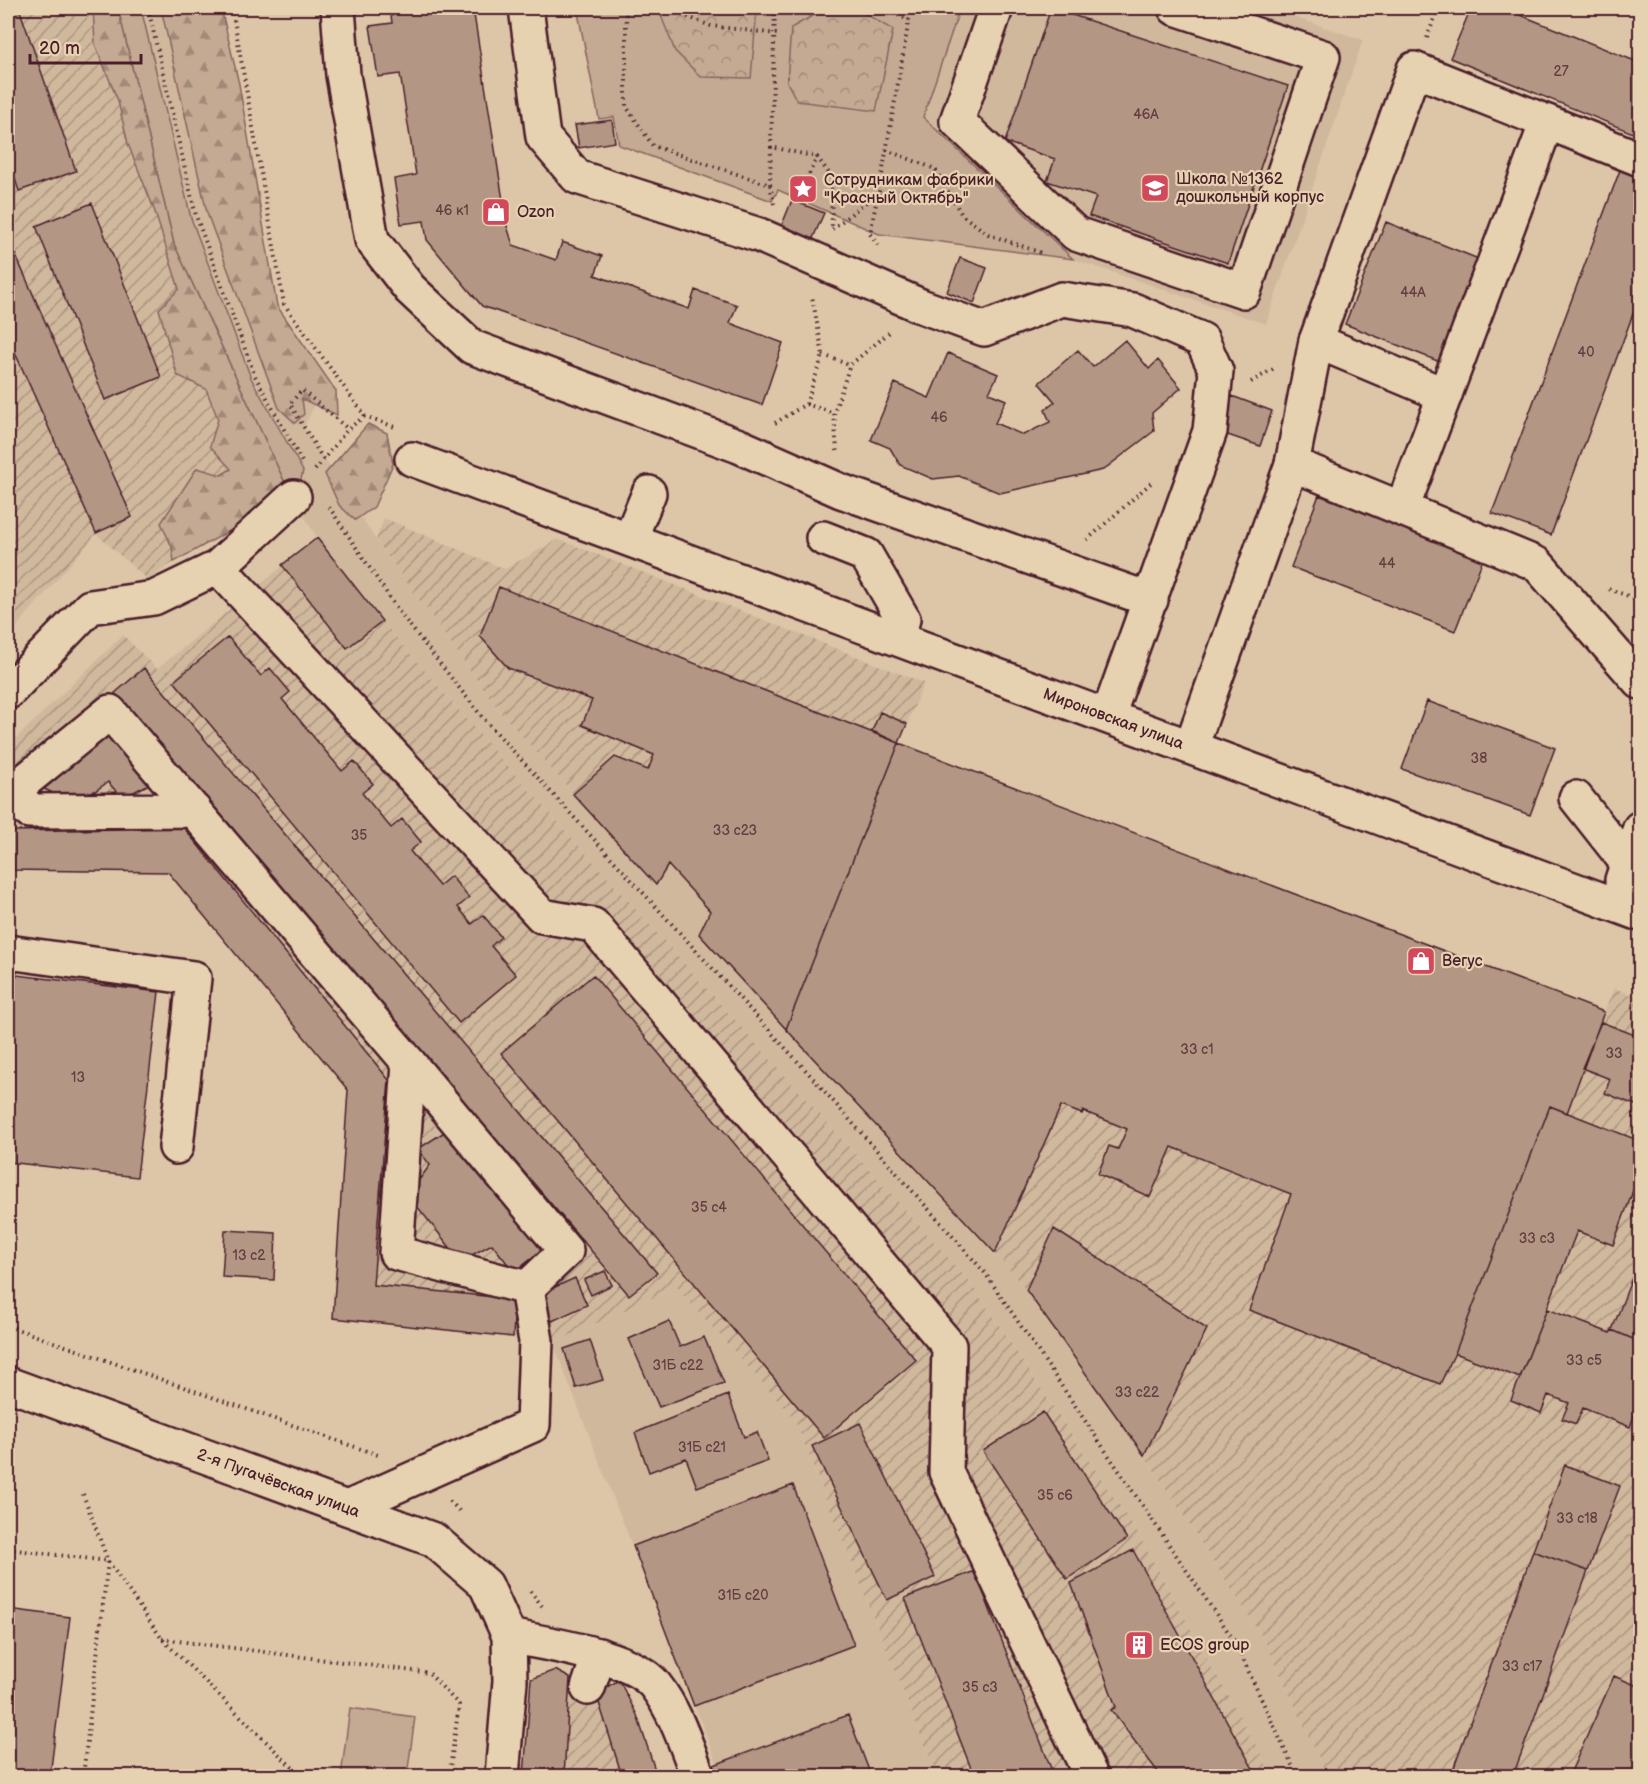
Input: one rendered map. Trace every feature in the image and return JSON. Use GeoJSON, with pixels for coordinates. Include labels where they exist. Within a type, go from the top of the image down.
{"type":"FeatureCollection","features":[{"type":"Feature","properties":{"kind":"street"},"geometry":{"type":"LineString","coordinates":[[338,8],[343,75],[372,240],[410,289],[472,347],[739,446],[841,491],[1151,600]]}},
{"type":"Feature","properties":{"kind":"street"},"geometry":{"type":"LineString","coordinates":[[526,8],[543,136],[577,177],[759,235],[921,306],[984,329],[1062,298],[1133,310],[1202,340],[1216,371],[1210,431],[1108,716]]}},
{"type":"Feature","properties":{"kind":"street"},"geometry":{"type":"LineString","coordinates":[[996,8],[957,121],[1076,234],[1244,291],[1323,57],[1175,8]]}},
{"type":"Feature","properties":{"kind":"street"},"geometry":{"type":"LineString","coordinates":[[1191,747],[1292,464],[1316,341],[1414,69],[1641,159]]}},
{"type":"Feature","properties":{"kind":"street"},"geometry":{"type":"LineString","coordinates":[[1402,509],[1547,122]]}},
{"type":"Feature","properties":{"kind":"street"},"geometry":{"type":"LineString","coordinates":[[1316,341],[1445,395]]}},
{"type":"Feature","properties":{"kind":"street","name":"Мироновская улица"},"geometry":{"type":"LineString","coordinates":[[412,459],[1627,909]]}},
{"type":"Feature","properties":{"kind":"street"},"geometry":{"type":"LineString","coordinates":[[1292,464],[1537,564],[1641,682]]}},
{"type":"Feature","properties":{"kind":"street"},"geometry":{"type":"LineString","coordinates":[[8,693],[90,607],[154,598],[218,567],[299,482]]}},
{"type":"Feature","properties":{"kind":"street"},"geometry":{"type":"LineString","coordinates":[[630,539],[649,493]]}},
{"type":"Feature","properties":{"kind":"street"},"geometry":{"type":"LineString","coordinates":[[824,538],[866,555],[903,620],[897,638]]}},
{"type":"Feature","properties":{"kind":"street"},"geometry":{"type":"LineString","coordinates":[[218,567],[542,916],[593,925],[949,1346],[946,1472],[1091,1776]]}},
{"type":"Feature","properties":{"kind":"street"},"geometry":{"type":"LineString","coordinates":[[194,810],[29,811],[15,789],[110,712],[194,810],[409,1063],[566,1251],[527,1288]]}},
{"type":"Feature","properties":{"kind":"street"},"geometry":{"type":"LineString","coordinates":[[1576,798],[1628,864]]}},
{"type":"Feature","properties":{"kind":"street"},"geometry":{"type":"LineString","coordinates":[[1627,909],[1628,864],[1641,828]]}},
{"type":"Feature","properties":{"kind":"street"},"geometry":{"type":"LineString","coordinates":[[8,952],[194,978],[176,1147]]}},
{"type":"Feature","properties":{"kind":"street"},"geometry":{"type":"LineString","coordinates":[[409,1063],[396,1253],[527,1288]]}},
{"type":"Feature","properties":{"kind":"street"},"geometry":{"type":"LineString","coordinates":[[347,1508],[533,1425],[536,1341],[527,1288]]}},
{"type":"Feature","properties":{"kind":"street","name":"2-я Пугачёвская улица"},"geometry":{"type":"LineString","coordinates":[[8,1384],[434,1540],[486,1585],[509,1636]]}},
{"type":"Feature","properties":{"kind":"street"},"geometry":{"type":"LineString","coordinates":[[502,1776],[510,1681],[509,1636],[599,1655],[626,1666],[653,1683],[676,1718],[698,1776]]}},
{"type":"Feature","properties":{"kind":"street"},"geometry":{"type":"LineString","coordinates":[[588,1688],[599,1655]]}},
{"type":"Feature","properties":{"kind":"path"},"geometry":{"type":"LineString","coordinates":[[148,8],[196,216],[255,376],[299,482]]}},
{"type":"Feature","properties":{"kind":"path"},"geometry":{"type":"LineString","coordinates":[[232,8],[284,304],[365,416],[348,429],[323,459],[290,404],[302,390],[348,429]]}},
{"type":"Feature","properties":{"kind":"path"},"geometry":{"type":"LineString","coordinates":[[626,8],[626,106],[653,146],[770,185],[777,34],[775,8]]}},
{"type":"Feature","properties":{"kind":"path"},"geometry":{"type":"LineString","coordinates":[[665,8],[711,26],[777,34]]}},
{"type":"Feature","properties":{"kind":"path"},"geometry":{"type":"LineString","coordinates":[[881,8],[909,20]]}},
{"type":"Feature","properties":{"kind":"path"},"geometry":{"type":"LineString","coordinates":[[739,446],[806,404],[823,355],[804,254],[879,192],[909,20],[914,8]]}},
{"type":"Feature","properties":{"kind":"path"},"geometry":{"type":"LineString","coordinates":[[771,147],[817,157],[831,176],[832,230]]}},
{"type":"Feature","properties":{"kind":"path"},"geometry":{"type":"LineString","coordinates":[[804,185],[817,157]]}},
{"type":"Feature","properties":{"kind":"path"},"geometry":{"type":"LineString","coordinates":[[841,491],[834,413],[850,365],[921,306]]}},
{"type":"Feature","properties":{"kind":"path"},"geometry":{"type":"LineString","coordinates":[[1216,371],[1253,383],[1316,341]]}},
{"type":"Feature","properties":{"kind":"path"},"geometry":{"type":"LineString","coordinates":[[823,355],[850,365]]}},
{"type":"Feature","properties":{"kind":"path"},"geometry":{"type":"LineString","coordinates":[[806,404],[834,413]]}},
{"type":"Feature","properties":{"kind":"path"},"geometry":{"type":"LineString","coordinates":[[1058,567],[1159,476]]}},
{"type":"Feature","properties":{"kind":"path"},"geometry":{"type":"LineString","coordinates":[[327,504],[400,613],[483,718],[796,1059],[985,1273],[1235,1642],[1297,1776]]}},
{"type":"Feature","properties":{"kind":"path"},"geometry":{"type":"LineString","coordinates":[[82,1494],[108,1561],[162,1639],[301,1776]]}},
{"type":"Feature","properties":{"kind":"path"},"geometry":{"type":"LineString","coordinates":[[8,1549],[108,1561]]}},
{"type":"Feature","properties":{"kind":"path"},"geometry":{"type":"LineString","coordinates":[[83,1776],[108,1561]]}},
{"type":"Feature","properties":{"kind":"path"},"geometry":{"type":"LineString","coordinates":[[162,1639],[429,1673],[459,1705],[449,1776]]}},
{"type":"Feature","properties":{"kind":"shaded area"},"geometry":{"type":"Polygon","coordinates":[[[8,8],[118,8],[174,244],[286,485],[148,580],[96,534],[8,637],[8,8]]]}},
{"type":"Feature","properties":{"kind":"shaded area"},"geometry":{"type":"Polygon","coordinates":[[[118,8],[175,8],[212,210],[318,398],[304,427],[376,540],[502,714],[656,885],[668,865],[710,911],[699,934],[995,1253],[1026,1290],[1144,1455],[1265,1641],[1327,1776],[1273,1776],[1137,1532],[970,1282],[495,752],[382,621],[317,538],[286,485],[174,244],[118,8]]]}},
{"type":"Feature","properties":{"kind":"shaded area","name":"Школа №1362 дошкольный корпус"},"geometry":{"type":"Polygon","coordinates":[[[960,8],[1268,8],[1363,40],[1266,324],[1073,259],[923,117],[960,8]]]}},
{"type":"Feature","properties":{"kind":"shaded area"},"geometry":{"type":"Polygon","coordinates":[[[384,518],[505,569],[558,539],[924,683],[899,743],[1604,1012],[1614,988],[1640,998],[1640,1776],[1327,1776],[1265,1641],[1144,1455],[1026,1290],[995,1253],[699,934],[710,911],[668,865],[656,885],[502,714],[376,540],[384,518]]]}},
{"type":"Feature","properties":{"kind":"shaded area"},"geometry":{"type":"Polygon","coordinates":[[[317,538],[382,621],[495,752],[970,1282],[1137,1532],[1273,1776],[937,1776],[794,1418],[676,1287],[553,1343],[333,1318],[348,1090],[168,872],[8,870],[8,746],[123,635],[157,669],[317,538]]]}},
{"type":"Feature","properties":{"kind":"shaded area"},"geometry":{"type":"Polygon","coordinates":[[[676,1287],[794,1418],[937,1776],[722,1776],[553,1343],[676,1287]]]}},
{"type":"Feature","properties":{"kind":"shaded area"},"geometry":{"type":"Polygon","coordinates":[[[555,1670],[596,1693],[619,1680],[637,1715],[657,1776],[524,1776],[531,1679],[555,1670]]]}},
{"type":"Feature","properties":{"kind":"green space"},"geometry":{"type":"Polygon","coordinates":[[[93,8],[118,8],[174,244],[286,485],[249,520],[174,562],[172,547],[161,523],[197,468],[221,475],[231,469],[210,446],[218,419],[206,389],[177,375],[159,309],[179,289],[154,209],[128,144],[118,101],[95,44],[93,8]]]}},
{"type":"Feature","properties":{"kind":"green space"},"geometry":{"type":"Polygon","coordinates":[[[118,8],[141,8],[191,218],[251,378],[303,471],[300,483],[286,485],[174,244],[118,8]]]}},
{"type":"Feature","properties":{"kind":"green space"},"geometry":{"type":"Polygon","coordinates":[[[161,8],[221,8],[239,84],[277,306],[336,391],[337,415],[302,399],[304,414],[295,423],[279,408],[207,213],[161,8]]]}},
{"type":"Feature","properties":{"kind":"green space"},"geometry":{"type":"Polygon","coordinates":[[[577,8],[960,8],[923,117],[1073,259],[879,234],[778,190],[772,201],[619,145],[614,117],[599,119],[577,8]]]}},
{"type":"Feature","properties":{"kind":"green space"},"geometry":{"type":"Polygon","coordinates":[[[658,8],[757,8],[751,78],[701,77],[675,51],[658,8]]]}},
{"type":"Feature","properties":{"kind":"green space"},"geometry":{"type":"Polygon","coordinates":[[[826,8],[856,8],[893,30],[876,111],[797,101],[787,82],[791,28],[826,8]]]}},
{"type":"Feature","properties":{"kind":"green space"},"geometry":{"type":"Polygon","coordinates":[[[368,424],[387,433],[393,464],[374,507],[355,520],[339,505],[325,474],[368,424]]]}},
{"type":"Feature","properties":{"kind":"green space"},"geometry":{"type":"Polygon","coordinates":[[[350,1708],[415,1717],[407,1776],[341,1776],[350,1708]]]}},
{"type":"Feature","properties":{"kind":"building"},"geometry":{"type":"Polygon","coordinates":[[[8,8],[19,8],[76,171],[19,191],[8,158],[8,8]]]}},
{"type":"Feature","properties":{"kind":"building"},"geometry":{"type":"Polygon","coordinates":[[[390,8],[473,8],[507,226],[513,245],[556,260],[562,242],[602,256],[595,275],[689,309],[695,290],[737,305],[730,323],[783,343],[762,405],[482,306],[427,240],[424,221],[401,224],[394,179],[416,175],[400,74],[378,77],[370,26],[392,23],[390,8]]]}},
{"type":"Feature","properties":{"kind":"building"},"geometry":{"type":"Polygon","coordinates":[[[1051,8],[1288,86],[1228,263],[1089,216],[1096,197],[1047,181],[1055,159],[1005,142],[1051,8]]]}},
{"type":"Feature","properties":{"kind":"building"},"geometry":{"type":"Polygon","coordinates":[[[1471,8],[1503,8],[1640,63],[1640,136],[1450,58],[1471,8]]]}},
{"type":"Feature","properties":{"kind":"building"},"geometry":{"type":"Polygon","coordinates":[[[612,120],[615,142],[579,148],[575,125],[612,120]]]}},
{"type":"Feature","properties":{"kind":"building"},"geometry":{"type":"Polygon","coordinates":[[[1620,170],[1640,177],[1640,295],[1551,535],[1492,513],[1620,170]]]}},
{"type":"Feature","properties":{"kind":"building"},"geometry":{"type":"Polygon","coordinates":[[[792,200],[824,213],[810,245],[779,232],[792,200]]]}},
{"type":"Feature","properties":{"kind":"building"},"geometry":{"type":"Polygon","coordinates":[[[92,203],[161,377],[105,400],[36,226],[92,203]]]}},
{"type":"Feature","properties":{"kind":"building"},"geometry":{"type":"Polygon","coordinates":[[[1386,222],[1481,260],[1440,362],[1345,324],[1386,222]]]}},
{"type":"Feature","properties":{"kind":"building"},"geometry":{"type":"Polygon","coordinates":[[[8,238],[132,517],[96,533],[8,337],[8,238]]]}},
{"type":"Feature","properties":{"kind":"building"},"geometry":{"type":"Polygon","coordinates":[[[960,258],[987,268],[974,303],[947,292],[960,258]]]}},
{"type":"Feature","properties":{"kind":"building"},"geometry":{"type":"Polygon","coordinates":[[[1125,340],[1149,369],[1158,360],[1181,388],[1152,413],[1154,431],[1103,470],[1000,493],[959,476],[933,479],[900,465],[890,448],[871,440],[895,383],[929,398],[948,353],[998,374],[989,393],[1006,400],[995,423],[1023,435],[1050,422],[1045,410],[1055,402],[1039,383],[1078,350],[1093,367],[1125,340]]]}},
{"type":"Feature","properties":{"kind":"building"},"geometry":{"type":"Polygon","coordinates":[[[1232,396],[1272,411],[1260,446],[1219,432],[1232,396]]]}},
{"type":"Feature","properties":{"kind":"building"},"geometry":{"type":"Polygon","coordinates":[[[1319,495],[1483,559],[1455,631],[1291,567],[1319,495]]]}},
{"type":"Feature","properties":{"kind":"building"},"geometry":{"type":"Polygon","coordinates":[[[317,538],[382,621],[347,648],[282,565],[317,538]]]}},
{"type":"Feature","properties":{"kind":"building"},"geometry":{"type":"Polygon","coordinates":[[[499,587],[899,743],[786,1029],[699,934],[710,911],[668,865],[656,885],[573,794],[615,757],[648,770],[654,755],[582,725],[592,700],[508,668],[480,636],[499,587]]]}},
{"type":"Feature","properties":{"kind":"building"},"geometry":{"type":"Polygon","coordinates":[[[228,637],[261,676],[270,668],[290,692],[282,699],[342,771],[354,761],[373,784],[362,793],[391,828],[402,819],[421,842],[410,851],[439,886],[451,876],[469,898],[458,907],[472,924],[483,915],[501,937],[491,946],[516,975],[459,1023],[174,681],[228,637]]]}},
{"type":"Feature","properties":{"kind":"building"},"geometry":{"type":"Polygon","coordinates":[[[144,668],[657,1273],[629,1295],[115,693],[144,668]]]}},
{"type":"Feature","properties":{"kind":"building"},"geometry":{"type":"Polygon","coordinates":[[[1427,701],[1555,748],[1530,815],[1402,769],[1427,701]]]}},
{"type":"Feature","properties":{"kind":"building"},"geometry":{"type":"Polygon","coordinates":[[[880,712],[907,724],[899,743],[872,731],[880,712]]]}},
{"type":"Feature","properties":{"kind":"building"},"geometry":{"type":"Polygon","coordinates":[[[112,731],[155,781],[122,798],[108,782],[95,791],[77,795],[60,796],[44,789],[112,731]]]}},
{"type":"Feature","properties":{"kind":"building"},"geometry":{"type":"Polygon","coordinates":[[[899,743],[1604,1012],[1567,1113],[1550,1106],[1455,1353],[1440,1384],[1249,1310],[1291,1194],[1172,1147],[1150,1197],[1098,1174],[1109,1146],[1118,1149],[1127,1129],[1083,1111],[1082,1114],[1061,1106],[995,1253],[786,1029],[899,743]]]}},
{"type":"Feature","properties":{"kind":"building"},"geometry":{"type":"Polygon","coordinates":[[[184,828],[389,1080],[373,1285],[515,1299],[513,1337],[333,1318],[348,1090],[168,872],[8,870],[8,834],[12,831],[184,828]]]}},
{"type":"Feature","properties":{"kind":"building"},"geometry":{"type":"Polygon","coordinates":[[[8,974],[159,992],[137,1177],[8,1162],[8,974]]]}},
{"type":"Feature","properties":{"kind":"building"},"geometry":{"type":"Polygon","coordinates":[[[593,975],[916,1360],[824,1438],[501,1053],[593,975]]]}},
{"type":"Feature","properties":{"kind":"building"},"geometry":{"type":"Polygon","coordinates":[[[1601,1022],[1640,1037],[1640,1107],[1605,1093],[1610,1079],[1582,1068],[1601,1022]]]}},
{"type":"Feature","properties":{"kind":"building"},"geometry":{"type":"Polygon","coordinates":[[[1550,1106],[1640,1141],[1640,1172],[1613,1245],[1577,1231],[1520,1378],[1455,1353],[1550,1106]]]}},
{"type":"Feature","properties":{"kind":"building"},"geometry":{"type":"Polygon","coordinates":[[[449,1129],[542,1251],[514,1272],[492,1244],[461,1261],[408,1195],[430,1165],[418,1149],[449,1129]]]}},
{"type":"Feature","properties":{"kind":"building"},"geometry":{"type":"Polygon","coordinates":[[[1640,1172],[1640,1196],[1632,1193],[1640,1172]]]}},
{"type":"Feature","properties":{"kind":"building"},"geometry":{"type":"Polygon","coordinates":[[[1054,1229],[1207,1329],[1144,1455],[1026,1290],[1054,1229]]]}},
{"type":"Feature","properties":{"kind":"building"},"geometry":{"type":"Polygon","coordinates":[[[225,1230],[276,1233],[274,1280],[222,1277],[225,1230]]]}},
{"type":"Feature","properties":{"kind":"building"},"geometry":{"type":"Polygon","coordinates":[[[1640,1257],[1640,1342],[1612,1330],[1640,1257]]]}},
{"type":"Feature","properties":{"kind":"building"},"geometry":{"type":"Polygon","coordinates":[[[605,1271],[612,1285],[591,1295],[584,1280],[605,1271]]]}},
{"type":"Feature","properties":{"kind":"building"},"geometry":{"type":"Polygon","coordinates":[[[575,1278],[587,1305],[552,1321],[540,1294],[575,1278]]]}},
{"type":"Feature","properties":{"kind":"building"},"geometry":{"type":"Polygon","coordinates":[[[1547,1309],[1610,1333],[1612,1330],[1640,1342],[1640,1399],[1630,1427],[1583,1408],[1576,1424],[1562,1419],[1569,1403],[1548,1395],[1541,1413],[1511,1400],[1547,1309]]]}},
{"type":"Feature","properties":{"kind":"building"},"geometry":{"type":"Polygon","coordinates":[[[669,1321],[680,1347],[704,1337],[724,1383],[659,1407],[629,1339],[669,1321]]]}},
{"type":"Feature","properties":{"kind":"building"},"geometry":{"type":"Polygon","coordinates":[[[590,1340],[603,1380],[576,1388],[564,1349],[590,1340]]]}},
{"type":"Feature","properties":{"kind":"building"},"geometry":{"type":"Polygon","coordinates":[[[728,1395],[744,1437],[757,1432],[768,1461],[697,1487],[686,1458],[649,1472],[635,1433],[728,1395]]]}},
{"type":"Feature","properties":{"kind":"building"},"geometry":{"type":"Polygon","coordinates":[[[1043,1412],[1127,1539],[1067,1579],[983,1451],[1043,1412]]]}},
{"type":"Feature","properties":{"kind":"building"},"geometry":{"type":"Polygon","coordinates":[[[860,1423],[935,1577],[887,1600],[812,1446],[860,1423]]]}},
{"type":"Feature","properties":{"kind":"building"},"geometry":{"type":"Polygon","coordinates":[[[1565,1465],[1620,1486],[1588,1571],[1533,1551],[1565,1465]]]}},
{"type":"Feature","properties":{"kind":"building"},"geometry":{"type":"Polygon","coordinates":[[[793,1485],[854,1645],[694,1706],[633,1546],[793,1485]]]}},
{"type":"Feature","properties":{"kind":"building","name":"ECOS group"},"geometry":{"type":"Polygon","coordinates":[[[1133,1550],[1257,1776],[1161,1776],[1111,1710],[1116,1707],[1071,1583],[1133,1550]]]}},
{"type":"Feature","properties":{"kind":"building"},"geometry":{"type":"Polygon","coordinates":[[[1533,1551],[1588,1571],[1513,1776],[1452,1776],[1456,1761],[1533,1551]]]}},
{"type":"Feature","properties":{"kind":"building"},"geometry":{"type":"Polygon","coordinates":[[[975,1571],[1054,1776],[974,1776],[905,1598],[975,1571]]]}},
{"type":"Feature","properties":{"kind":"building"},"geometry":{"type":"Polygon","coordinates":[[[8,1609],[70,1617],[50,1776],[8,1776],[8,1609]]]}},
{"type":"Feature","properties":{"kind":"building"},"geometry":{"type":"Polygon","coordinates":[[[555,1670],[570,1678],[564,1776],[524,1776],[531,1679],[555,1670]]]}},
{"type":"Feature","properties":{"kind":"building"},"geometry":{"type":"Polygon","coordinates":[[[1614,1676],[1640,1687],[1640,1776],[1569,1776],[1614,1676]]]}},
{"type":"Feature","properties":{"kind":"building"},"geometry":{"type":"Polygon","coordinates":[[[619,1680],[637,1715],[657,1776],[622,1776],[596,1693],[619,1680]]]}},
{"type":"Feature","properties":{"kind":"building"},"geometry":{"type":"Polygon","coordinates":[[[848,1715],[871,1776],[718,1776],[714,1765],[848,1715]]]}},
{"type":"Feature","properties":{"kind":"place","name":"Школа №1362 дошкольный корпус"},"geometry":{"type":"Point","coordinates":[1155,188]}},
{"type":"Feature","properties":{"kind":"place","name":"Сотрудникам фабрики \"Красный Октябрь\""},"geometry":{"type":"Point","coordinates":[803,189]}},
{"type":"Feature","properties":{"kind":"place","name":"Ozon"},"geometry":{"type":"Point","coordinates":[496,212]}},
{"type":"Feature","properties":{"kind":"place","name":"Вегус"},"geometry":{"type":"Point","coordinates":[1421,961]}},
{"type":"Feature","properties":{"kind":"place","name":"ECOS group"},"geometry":{"type":"Point","coordinates":[1139,1645]}}]}
